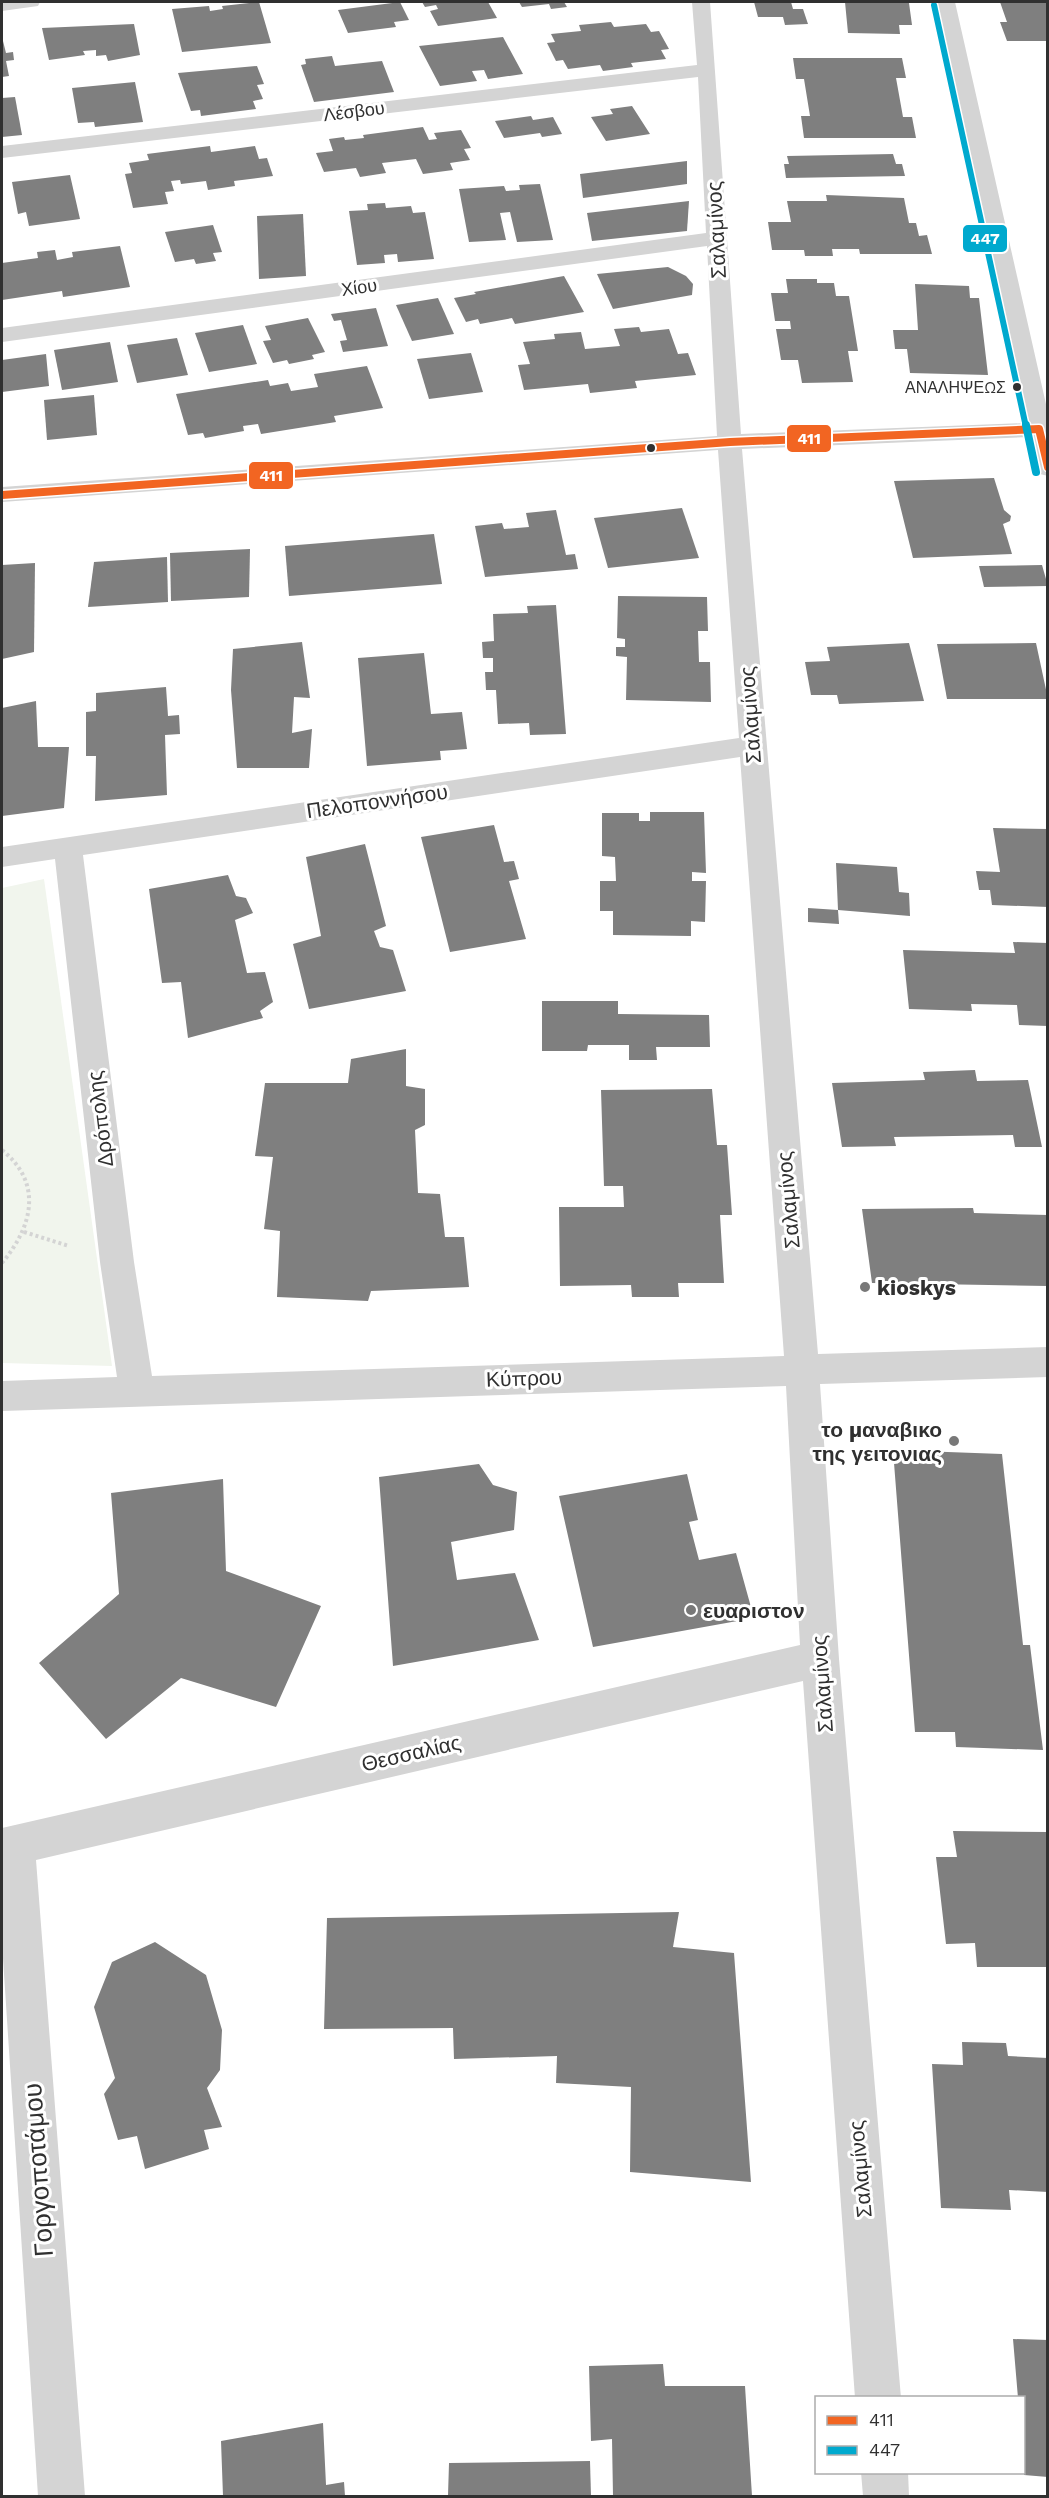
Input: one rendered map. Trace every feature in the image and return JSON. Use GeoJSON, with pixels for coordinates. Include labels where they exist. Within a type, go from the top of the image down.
{"type":"FeatureCollection","features":[{"type":"Feature","properties":{"kind":"street"},"geometry":{"type":"LineString","coordinates":[[2,4],[31,2]]}},
{"type":"Feature","properties":{"kind":"street","name":"Σαλαμίνος"},"geometry":{"type":"LineString","coordinates":[[701,2],[708,70],[730,442],[752,746],[802,1369],[820,1659],[878,2396]]}},
{"type":"Feature","properties":{"kind":"street"},"geometry":{"type":"LineString","coordinates":[[946,2],[1043,429],[1047,469]]}},
{"type":"Feature","properties":{"kind":"street","name":"Λέσβου"},"geometry":{"type":"LineString","coordinates":[[2,152],[708,70]]}},
{"type":"Feature","properties":{"kind":"street","name":"Χίου"},"geometry":{"type":"LineString","coordinates":[[2,335],[717,238]]}},
{"type":"Feature","properties":{"kind":"street"},"geometry":{"type":"LineString","coordinates":[[2,495],[730,442],[1043,429]]}},
{"type":"Feature","properties":{"kind":"street","name":"Πελοποννήσου"},"geometry":{"type":"LineString","coordinates":[[2,857],[752,746]]}},
{"type":"Feature","properties":{"kind":"street","name":"Δρόπολης"},"geometry":{"type":"LineString","coordinates":[[68,846],[116,1250],[137,1392]]}},
{"type":"Feature","properties":{"kind":"street","name":"Κύπρου"},"geometry":{"type":"LineString","coordinates":[[2,1396],[1047,1362]]}},
{"type":"Feature","properties":{"kind":"street","name":"Θεσσαλίας"},"geometry":{"type":"LineString","coordinates":[[8,1846],[820,1659]]}},
{"type":"Feature","properties":{"kind":"street","name":"Γοργοποτάμου"},"geometry":{"type":"LineString","coordinates":[[8,1846],[61,2496]]}},
{"type":"Feature","properties":{"kind":"street"},"geometry":{"type":"LineString","coordinates":[[884,2474],[886,2496]]}},
{"type":"Feature","properties":{"kind":"path"},"geometry":{"type":"LineString","coordinates":[[2,1150],[10,1155],[25,1176],[31,1201],[26,1228],[11,1254],[2,1263]]}},
{"type":"Feature","properties":{"kind":"shaded area"},"geometry":{"type":"Polygon","coordinates":[[[44,879],[112,1366],[2,1363],[2,888],[44,879]]]}},
{"type":"Feature","properties":{"kind":"building"},"geometry":{"type":"Polygon","coordinates":[[[259,2],[271,43],[182,52],[172,9],[209,6],[210,11],[223,9],[222,6],[259,2]]]}},
{"type":"Feature","properties":{"kind":"building"},"geometry":{"type":"Polygon","coordinates":[[[400,2],[409,20],[394,22],[396,27],[348,33],[338,10],[400,2]]]}},
{"type":"Feature","properties":{"kind":"building"},"geometry":{"type":"Polygon","coordinates":[[[422,2],[488,2],[497,18],[438,26],[430,11],[438,9],[436,5],[425,7],[422,2]]]}},
{"type":"Feature","properties":{"kind":"building"},"geometry":{"type":"Polygon","coordinates":[[[519,2],[564,2],[567,7],[551,9],[549,4],[522,7],[519,2]]]}},
{"type":"Feature","properties":{"kind":"building"},"geometry":{"type":"Polygon","coordinates":[[[754,2],[791,2],[793,9],[803,9],[808,24],[785,25],[783,17],[758,17],[754,2]]]}},
{"type":"Feature","properties":{"kind":"building"},"geometry":{"type":"Polygon","coordinates":[[[845,2],[909,3],[912,25],[899,25],[900,34],[848,33],[845,2]]]}},
{"type":"Feature","properties":{"kind":"building"},"geometry":{"type":"Polygon","coordinates":[[[1000,2],[1048,2],[1048,41],[1007,41],[1000,22],[1007,22],[1000,2]]]}},
{"type":"Feature","properties":{"kind":"building"},"geometry":{"type":"Polygon","coordinates":[[[611,22],[614,27],[646,24],[651,32],[659,31],[669,49],[661,50],[666,59],[631,63],[633,67],[603,71],[600,65],[568,69],[563,60],[556,61],[547,43],[555,42],[551,34],[581,31],[579,25],[611,22]]]}},
{"type":"Feature","properties":{"kind":"building"},"geometry":{"type":"Polygon","coordinates":[[[134,24],[140,55],[108,61],[106,55],[96,56],[96,50],[83,51],[85,55],[49,60],[42,28],[134,24]]]}},
{"type":"Feature","properties":{"kind":"building"},"geometry":{"type":"Polygon","coordinates":[[[2,37],[6,53],[13,52],[14,60],[6,61],[9,76],[2,77],[2,37]]]}},
{"type":"Feature","properties":{"kind":"building"},"geometry":{"type":"Polygon","coordinates":[[[503,37],[523,74],[488,79],[484,70],[472,71],[477,81],[440,86],[419,46],[503,37]]]}},
{"type":"Feature","properties":{"kind":"building"},"geometry":{"type":"Polygon","coordinates":[[[332,56],[335,66],[382,61],[394,92],[314,102],[301,65],[306,64],[305,59],[332,56]]]}},
{"type":"Feature","properties":{"kind":"building"},"geometry":{"type":"Polygon","coordinates":[[[793,58],[902,58],[906,78],[896,78],[903,117],[912,117],[916,138],[804,138],[801,116],[810,116],[804,79],[796,79],[793,58]]]}},
{"type":"Feature","properties":{"kind":"building"},"geometry":{"type":"Polygon","coordinates":[[[257,66],[264,84],[257,85],[263,99],[253,101],[256,109],[201,116],[200,110],[191,111],[178,73],[257,66]]]}},
{"type":"Feature","properties":{"kind":"building"},"geometry":{"type":"Polygon","coordinates":[[[135,82],[143,122],[95,127],[94,122],[78,123],[72,88],[135,82]]]}},
{"type":"Feature","properties":{"kind":"building"},"geometry":{"type":"Polygon","coordinates":[[[15,97],[22,135],[2,137],[2,98],[15,97]]]}},
{"type":"Feature","properties":{"kind":"building"},"geometry":{"type":"Polygon","coordinates":[[[632,106],[650,134],[606,141],[591,117],[613,114],[610,109],[632,106]]]}},
{"type":"Feature","properties":{"kind":"building"},"geometry":{"type":"Polygon","coordinates":[[[531,116],[533,120],[553,117],[562,134],[542,137],[540,133],[504,138],[495,121],[531,116]]]}},
{"type":"Feature","properties":{"kind":"building"},"geometry":{"type":"Polygon","coordinates":[[[423,127],[429,140],[437,139],[434,133],[461,130],[471,148],[464,149],[470,160],[450,163],[453,170],[423,174],[416,159],[382,163],[386,173],[360,177],[356,168],[324,172],[316,153],[333,151],[329,139],[364,138],[363,135],[423,127]]]}},
{"type":"Feature","properties":{"kind":"building"},"geometry":{"type":"Polygon","coordinates":[[[210,146],[211,152],[255,146],[259,159],[267,158],[273,176],[234,181],[235,186],[208,190],[206,181],[181,184],[180,180],[171,181],[174,191],[165,192],[168,204],[133,208],[125,174],[132,173],[129,163],[149,160],[147,154],[210,146]]]}},
{"type":"Feature","properties":{"kind":"building"},"geometry":{"type":"Polygon","coordinates":[[[893,154],[896,164],[902,164],[905,176],[786,178],[784,164],[789,164],[787,156],[893,154]]]}},
{"type":"Feature","properties":{"kind":"building"},"geometry":{"type":"Polygon","coordinates":[[[687,161],[687,184],[583,198],[580,174],[687,161]]]}},
{"type":"Feature","properties":{"kind":"building"},"geometry":{"type":"Polygon","coordinates":[[[70,175],[80,219],[29,226],[26,212],[18,214],[12,182],[70,175]]]}},
{"type":"Feature","properties":{"kind":"building"},"geometry":{"type":"Polygon","coordinates":[[[540,184],[553,240],[517,242],[510,212],[500,213],[506,240],[469,242],[459,189],[504,186],[506,191],[520,190],[519,185],[540,184]]]}},
{"type":"Feature","properties":{"kind":"building"},"geometry":{"type":"Polygon","coordinates":[[[826,195],[904,198],[909,223],[916,223],[919,236],[927,235],[932,254],[860,254],[859,249],[832,249],[833,256],[805,256],[804,250],[772,250],[768,222],[791,222],[787,201],[827,201],[826,195]]]}},
{"type":"Feature","properties":{"kind":"building"},"geometry":{"type":"Polygon","coordinates":[[[689,201],[687,231],[592,241],[587,213],[689,201]]]}},
{"type":"Feature","properties":{"kind":"building"},"geometry":{"type":"Polygon","coordinates":[[[385,203],[386,208],[411,206],[413,213],[425,212],[434,259],[398,262],[397,254],[384,255],[385,263],[357,265],[349,211],[368,210],[367,204],[385,203]]]}},
{"type":"Feature","properties":{"kind":"building"},"geometry":{"type":"Polygon","coordinates":[[[303,214],[306,276],[259,279],[257,216],[303,214]]]}},
{"type":"Feature","properties":{"kind":"building"},"geometry":{"type":"Polygon","coordinates":[[[213,225],[222,252],[213,253],[216,261],[196,264],[194,259],[175,262],[165,232],[213,225]]]}},
{"type":"Feature","properties":{"kind":"building"},"geometry":{"type":"Polygon","coordinates":[[[120,246],[130,287],[63,297],[62,291],[2,300],[2,263],[38,258],[37,252],[55,250],[57,260],[73,257],[72,252],[120,246]]]}},
{"type":"Feature","properties":{"kind":"building"},"geometry":{"type":"Polygon","coordinates":[[[668,267],[686,276],[693,284],[692,295],[613,309],[597,274],[668,267]]]}},
{"type":"Feature","properties":{"kind":"building"},"geometry":{"type":"Polygon","coordinates":[[[564,276],[584,312],[515,324],[512,318],[480,324],[478,319],[466,322],[454,298],[476,294],[474,292],[564,276]]]}},
{"type":"Feature","properties":{"kind":"building"},"geometry":{"type":"Polygon","coordinates":[[[786,279],[817,279],[817,283],[834,283],[836,296],[849,296],[858,351],[848,351],[853,382],[802,383],[798,360],[781,360],[776,329],[791,329],[790,321],[775,321],[771,293],[788,293],[786,279]]]}},
{"type":"Feature","properties":{"kind":"building"},"geometry":{"type":"Polygon","coordinates":[[[915,284],[969,286],[970,298],[979,298],[988,375],[910,373],[907,349],[895,349],[893,330],[918,330],[915,284]]]}},
{"type":"Feature","properties":{"kind":"building"},"geometry":{"type":"Polygon","coordinates":[[[438,298],[454,334],[412,341],[396,305],[438,298]]]}},
{"type":"Feature","properties":{"kind":"building"},"geometry":{"type":"Polygon","coordinates":[[[376,308],[388,346],[343,352],[340,341],[347,340],[341,320],[334,321],[331,314],[376,308]]]}},
{"type":"Feature","properties":{"kind":"building"},"geometry":{"type":"Polygon","coordinates":[[[308,318],[325,352],[312,355],[314,359],[289,364],[287,360],[273,363],[263,341],[271,340],[265,326],[308,318]]]}},
{"type":"Feature","properties":{"kind":"building"},"geometry":{"type":"Polygon","coordinates":[[[243,325],[257,364],[209,372],[195,333],[243,325]]]}},
{"type":"Feature","properties":{"kind":"building"},"geometry":{"type":"Polygon","coordinates":[[[639,327],[641,332],[669,329],[678,354],[688,353],[696,375],[635,381],[637,388],[590,393],[588,384],[524,390],[518,365],[530,364],[523,342],[555,339],[554,334],[581,332],[585,349],[620,346],[614,329],[639,327]]]}},
{"type":"Feature","properties":{"kind":"building"},"geometry":{"type":"Polygon","coordinates":[[[177,338],[188,375],[137,383],[127,345],[177,338]]]}},
{"type":"Feature","properties":{"kind":"building"},"geometry":{"type":"Polygon","coordinates":[[[110,342],[118,382],[62,390],[54,350],[110,342]]]}},
{"type":"Feature","properties":{"kind":"building"},"geometry":{"type":"Polygon","coordinates":[[[471,353],[483,392],[429,399],[417,359],[471,353]]]}},
{"type":"Feature","properties":{"kind":"building"},"geometry":{"type":"Polygon","coordinates":[[[46,354],[49,386],[2,392],[2,360],[46,354]]]}},
{"type":"Feature","properties":{"kind":"building"},"geometry":{"type":"Polygon","coordinates":[[[367,366],[383,408],[334,416],[336,422],[261,434],[258,424],[243,426],[244,431],[205,438],[203,433],[188,435],[176,394],[268,380],[270,386],[288,383],[291,391],[318,387],[314,374],[367,366]]]}},
{"type":"Feature","properties":{"kind":"building"},"geometry":{"type":"Polygon","coordinates":[[[94,395],[97,435],[47,440],[44,400],[94,395]]]}},
{"type":"Feature","properties":{"kind":"building"},"geometry":{"type":"Polygon","coordinates":[[[994,478],[1004,510],[1011,516],[1010,521],[1003,524],[1012,554],[913,558],[894,481],[994,478]]]}},
{"type":"Feature","properties":{"kind":"building"},"geometry":{"type":"Polygon","coordinates":[[[682,508],[699,558],[608,568],[594,518],[682,508]]]}},
{"type":"Feature","properties":{"kind":"building"},"geometry":{"type":"Polygon","coordinates":[[[556,510],[566,555],[575,554],[578,569],[485,577],[475,526],[502,523],[504,529],[529,527],[526,513],[556,510]]]}},
{"type":"Feature","properties":{"kind":"building"},"geometry":{"type":"Polygon","coordinates":[[[434,534],[442,584],[289,596],[285,546],[434,534]]]}},
{"type":"Feature","properties":{"kind":"building"},"geometry":{"type":"Polygon","coordinates":[[[250,549],[249,597],[171,601],[170,553],[250,549]]]}},
{"type":"Feature","properties":{"kind":"building"},"geometry":{"type":"Polygon","coordinates":[[[167,557],[168,602],[88,607],[94,562],[167,557]]]}},
{"type":"Feature","properties":{"kind":"building"},"geometry":{"type":"Polygon","coordinates":[[[35,563],[34,652],[2,659],[2,565],[35,563]]]}},
{"type":"Feature","properties":{"kind":"building"},"geometry":{"type":"Polygon","coordinates":[[[1042,565],[1048,586],[984,587],[979,566],[1042,565]]]}},
{"type":"Feature","properties":{"kind":"building"},"geometry":{"type":"Polygon","coordinates":[[[618,596],[707,597],[708,631],[698,631],[699,662],[710,662],[711,702],[626,700],[627,657],[616,656],[616,647],[625,647],[625,639],[617,638],[618,596]]]}},
{"type":"Feature","properties":{"kind":"building"},"geometry":{"type":"Polygon","coordinates":[[[556,605],[566,734],[530,735],[529,723],[498,724],[496,690],[486,690],[485,672],[493,672],[493,658],[483,658],[482,642],[494,641],[493,614],[528,613],[527,606],[556,605]]]}},
{"type":"Feature","properties":{"kind":"building"},"geometry":{"type":"Polygon","coordinates":[[[302,642],[310,698],[294,697],[292,733],[312,729],[309,768],[237,768],[231,690],[233,649],[302,642]]]}},
{"type":"Feature","properties":{"kind":"building"},"geometry":{"type":"Polygon","coordinates":[[[909,643],[924,701],[839,704],[837,695],[811,695],[805,662],[830,661],[827,647],[909,643]]]}},
{"type":"Feature","properties":{"kind":"building"},"geometry":{"type":"Polygon","coordinates":[[[1036,643],[1048,699],[947,699],[937,644],[1036,643]]]}},
{"type":"Feature","properties":{"kind":"building"},"geometry":{"type":"Polygon","coordinates":[[[424,653],[431,714],[462,712],[467,749],[440,751],[441,760],[367,766],[358,658],[424,653]]]}},
{"type":"Feature","properties":{"kind":"building"},"geometry":{"type":"Polygon","coordinates":[[[166,687],[168,716],[179,715],[180,734],[165,735],[167,795],[95,801],[96,756],[86,756],[86,712],[96,711],[96,693],[166,687]]]}},
{"type":"Feature","properties":{"kind":"building"},"geometry":{"type":"Polygon","coordinates":[[[36,701],[38,747],[69,747],[64,808],[2,816],[2,708],[36,701]]]}},
{"type":"Feature","properties":{"kind":"building"},"geometry":{"type":"Polygon","coordinates":[[[650,812],[704,812],[706,873],[692,872],[692,881],[706,881],[705,922],[691,921],[691,936],[613,935],[613,911],[600,911],[600,881],[616,881],[615,857],[602,856],[602,813],[639,813],[639,821],[650,821],[650,812]]]}},
{"type":"Feature","properties":{"kind":"building"},"geometry":{"type":"Polygon","coordinates":[[[494,825],[504,862],[514,861],[519,879],[509,881],[526,939],[450,952],[421,837],[494,825]]]}},
{"type":"Feature","properties":{"kind":"building"},"geometry":{"type":"Polygon","coordinates":[[[993,828],[1048,829],[1048,907],[992,905],[990,890],[979,890],[976,871],[1000,872],[993,828]]]}},
{"type":"Feature","properties":{"kind":"building"},"geometry":{"type":"Polygon","coordinates":[[[365,844],[386,926],[374,931],[380,947],[393,950],[406,991],[309,1009],[293,944],[321,936],[306,857],[365,844]]]}},
{"type":"Feature","properties":{"kind":"building"},"geometry":{"type":"Polygon","coordinates":[[[836,863],[897,867],[899,892],[909,893],[910,916],[838,910],[836,863]]]}},
{"type":"Feature","properties":{"kind":"building"},"geometry":{"type":"Polygon","coordinates":[[[228,875],[236,896],[246,898],[253,913],[235,920],[247,973],[265,972],[273,1002],[260,1011],[263,1018],[188,1038],[181,982],[162,983],[149,889],[228,875]]]}},
{"type":"Feature","properties":{"kind":"building"},"geometry":{"type":"Polygon","coordinates":[[[808,908],[838,910],[839,924],[808,922],[808,908]]]}},
{"type":"Feature","properties":{"kind":"building"},"geometry":{"type":"Polygon","coordinates":[[[1013,942],[1048,943],[1048,1026],[1019,1025],[1017,1005],[971,1004],[972,1011],[909,1009],[903,950],[1015,953],[1013,942]]]}},
{"type":"Feature","properties":{"kind":"building"},"geometry":{"type":"Polygon","coordinates":[[[542,1001],[618,1001],[618,1014],[709,1015],[710,1047],[656,1047],[657,1060],[629,1060],[629,1045],[588,1045],[587,1051],[542,1051],[542,1001]]]}},
{"type":"Feature","properties":{"kind":"building"},"geometry":{"type":"Polygon","coordinates":[[[406,1049],[406,1086],[425,1089],[425,1125],[415,1130],[418,1193],[440,1194],[445,1237],[464,1237],[469,1287],[371,1291],[368,1301],[277,1297],[280,1231],[264,1229],[273,1157],[255,1156],[265,1083],[348,1083],[351,1059],[406,1049]]]}},
{"type":"Feature","properties":{"kind":"building"},"geometry":{"type":"Polygon","coordinates":[[[975,1070],[977,1081],[1028,1080],[1042,1147],[1015,1147],[1013,1135],[894,1137],[896,1146],[842,1147],[832,1083],[925,1080],[923,1072],[975,1070]]]}},
{"type":"Feature","properties":{"kind":"building"},"geometry":{"type":"Polygon","coordinates":[[[712,1089],[717,1145],[727,1145],[732,1215],[720,1215],[724,1283],[678,1283],[679,1297],[632,1297],[631,1285],[560,1286],[559,1207],[624,1207],[623,1186],[604,1186],[601,1090],[712,1089]]]}},
{"type":"Feature","properties":{"kind":"building"},"geometry":{"type":"Polygon","coordinates":[[[973,1208],[974,1213],[1048,1215],[1048,1286],[872,1283],[862,1209],[973,1208]]]}},
{"type":"Feature","properties":{"kind":"building"},"geometry":{"type":"Polygon","coordinates":[[[893,1450],[1002,1454],[1023,1645],[1030,1645],[1043,1750],[956,1747],[955,1732],[915,1732],[893,1450]]]}},
{"type":"Feature","properties":{"kind":"building"},"geometry":{"type":"Polygon","coordinates":[[[479,1464],[493,1485],[517,1492],[514,1530],[451,1542],[457,1580],[515,1573],[539,1640],[393,1666],[379,1477],[479,1464]]]}},
{"type":"Feature","properties":{"kind":"building"},"geometry":{"type":"Polygon","coordinates":[[[687,1474],[698,1520],[689,1522],[699,1560],[736,1553],[754,1618],[593,1647],[559,1496],[687,1474]]]}},
{"type":"Feature","properties":{"kind":"building"},"geometry":{"type":"Polygon","coordinates":[[[223,1479],[226,1571],[321,1606],[276,1707],[181,1678],[106,1739],[39,1663],[119,1594],[111,1493],[223,1479]]]}},
{"type":"Feature","properties":{"kind":"building"},"geometry":{"type":"Polygon","coordinates":[[[953,1831],[1048,1832],[1048,1967],[977,1967],[975,1943],[946,1944],[936,1857],[957,1857],[953,1831]]]}},
{"type":"Feature","properties":{"kind":"building"},"geometry":{"type":"Polygon","coordinates":[[[679,1912],[673,1947],[734,1953],[751,2182],[630,2172],[631,2087],[556,2083],[557,2056],[454,2059],[453,2028],[324,2029],[327,1918],[679,1912]]]}},
{"type":"Feature","properties":{"kind":"building"},"geometry":{"type":"Polygon","coordinates":[[[155,1942],[206,1975],[222,2030],[220,2070],[207,2088],[222,2127],[204,2130],[209,2149],[145,2169],[137,2136],[118,2140],[104,2094],[115,2078],[94,2007],[112,1962],[155,1942]]]}},
{"type":"Feature","properties":{"kind":"building"},"geometry":{"type":"Polygon","coordinates":[[[962,2042],[1006,2043],[1008,2056],[1048,2058],[1048,2192],[1009,2190],[1011,2210],[941,2208],[932,2064],[963,2065],[962,2042]]]}},
{"type":"Feature","properties":{"kind":"building"},"geometry":{"type":"Polygon","coordinates":[[[1013,2339],[1048,2340],[1048,2477],[1024,2475],[1025,2396],[1018,2396],[1013,2339]]]}},
{"type":"Feature","properties":{"kind":"building"},"geometry":{"type":"Polygon","coordinates":[[[663,2364],[665,2386],[745,2386],[752,2496],[613,2496],[612,2439],[591,2441],[589,2366],[663,2364]]]}},
{"type":"Feature","properties":{"kind":"building"},"geometry":{"type":"Polygon","coordinates":[[[323,2423],[326,2485],[344,2482],[345,2496],[223,2496],[221,2441],[323,2423]]]}},
{"type":"Feature","properties":{"kind":"building"},"geometry":{"type":"Polygon","coordinates":[[[590,2461],[591,2496],[448,2496],[449,2463],[590,2461]]]}},
{"type":"Feature","properties":{"kind":"transit line","name":"447"},"geometry":{"type":"LineString","coordinates":[[934,5],[1036,472]]}},
{"type":"Feature","properties":{"kind":"transit line","name":"411"},"geometry":{"type":"LineString","coordinates":[[2,495],[730,442],[1039,429],[1048,467]]}},
{"type":"Feature","properties":{"kind":"place","name":"ΑΝΑΛΗΨΕΩΣ"},"geometry":{"type":"Point","coordinates":[1017,387]}},
{"type":"Feature","properties":{"kind":"place","name":"kioskys"},"geometry":{"type":"Point","coordinates":[865,1287]}},
{"type":"Feature","properties":{"kind":"place","name":"το μαναβικο της γειτονιας"},"geometry":{"type":"Point","coordinates":[954,1441]}},
{"type":"Feature","properties":{"kind":"place","name":"ευαριστον"},"geometry":{"type":"Point","coordinates":[691,1610]}}]}
